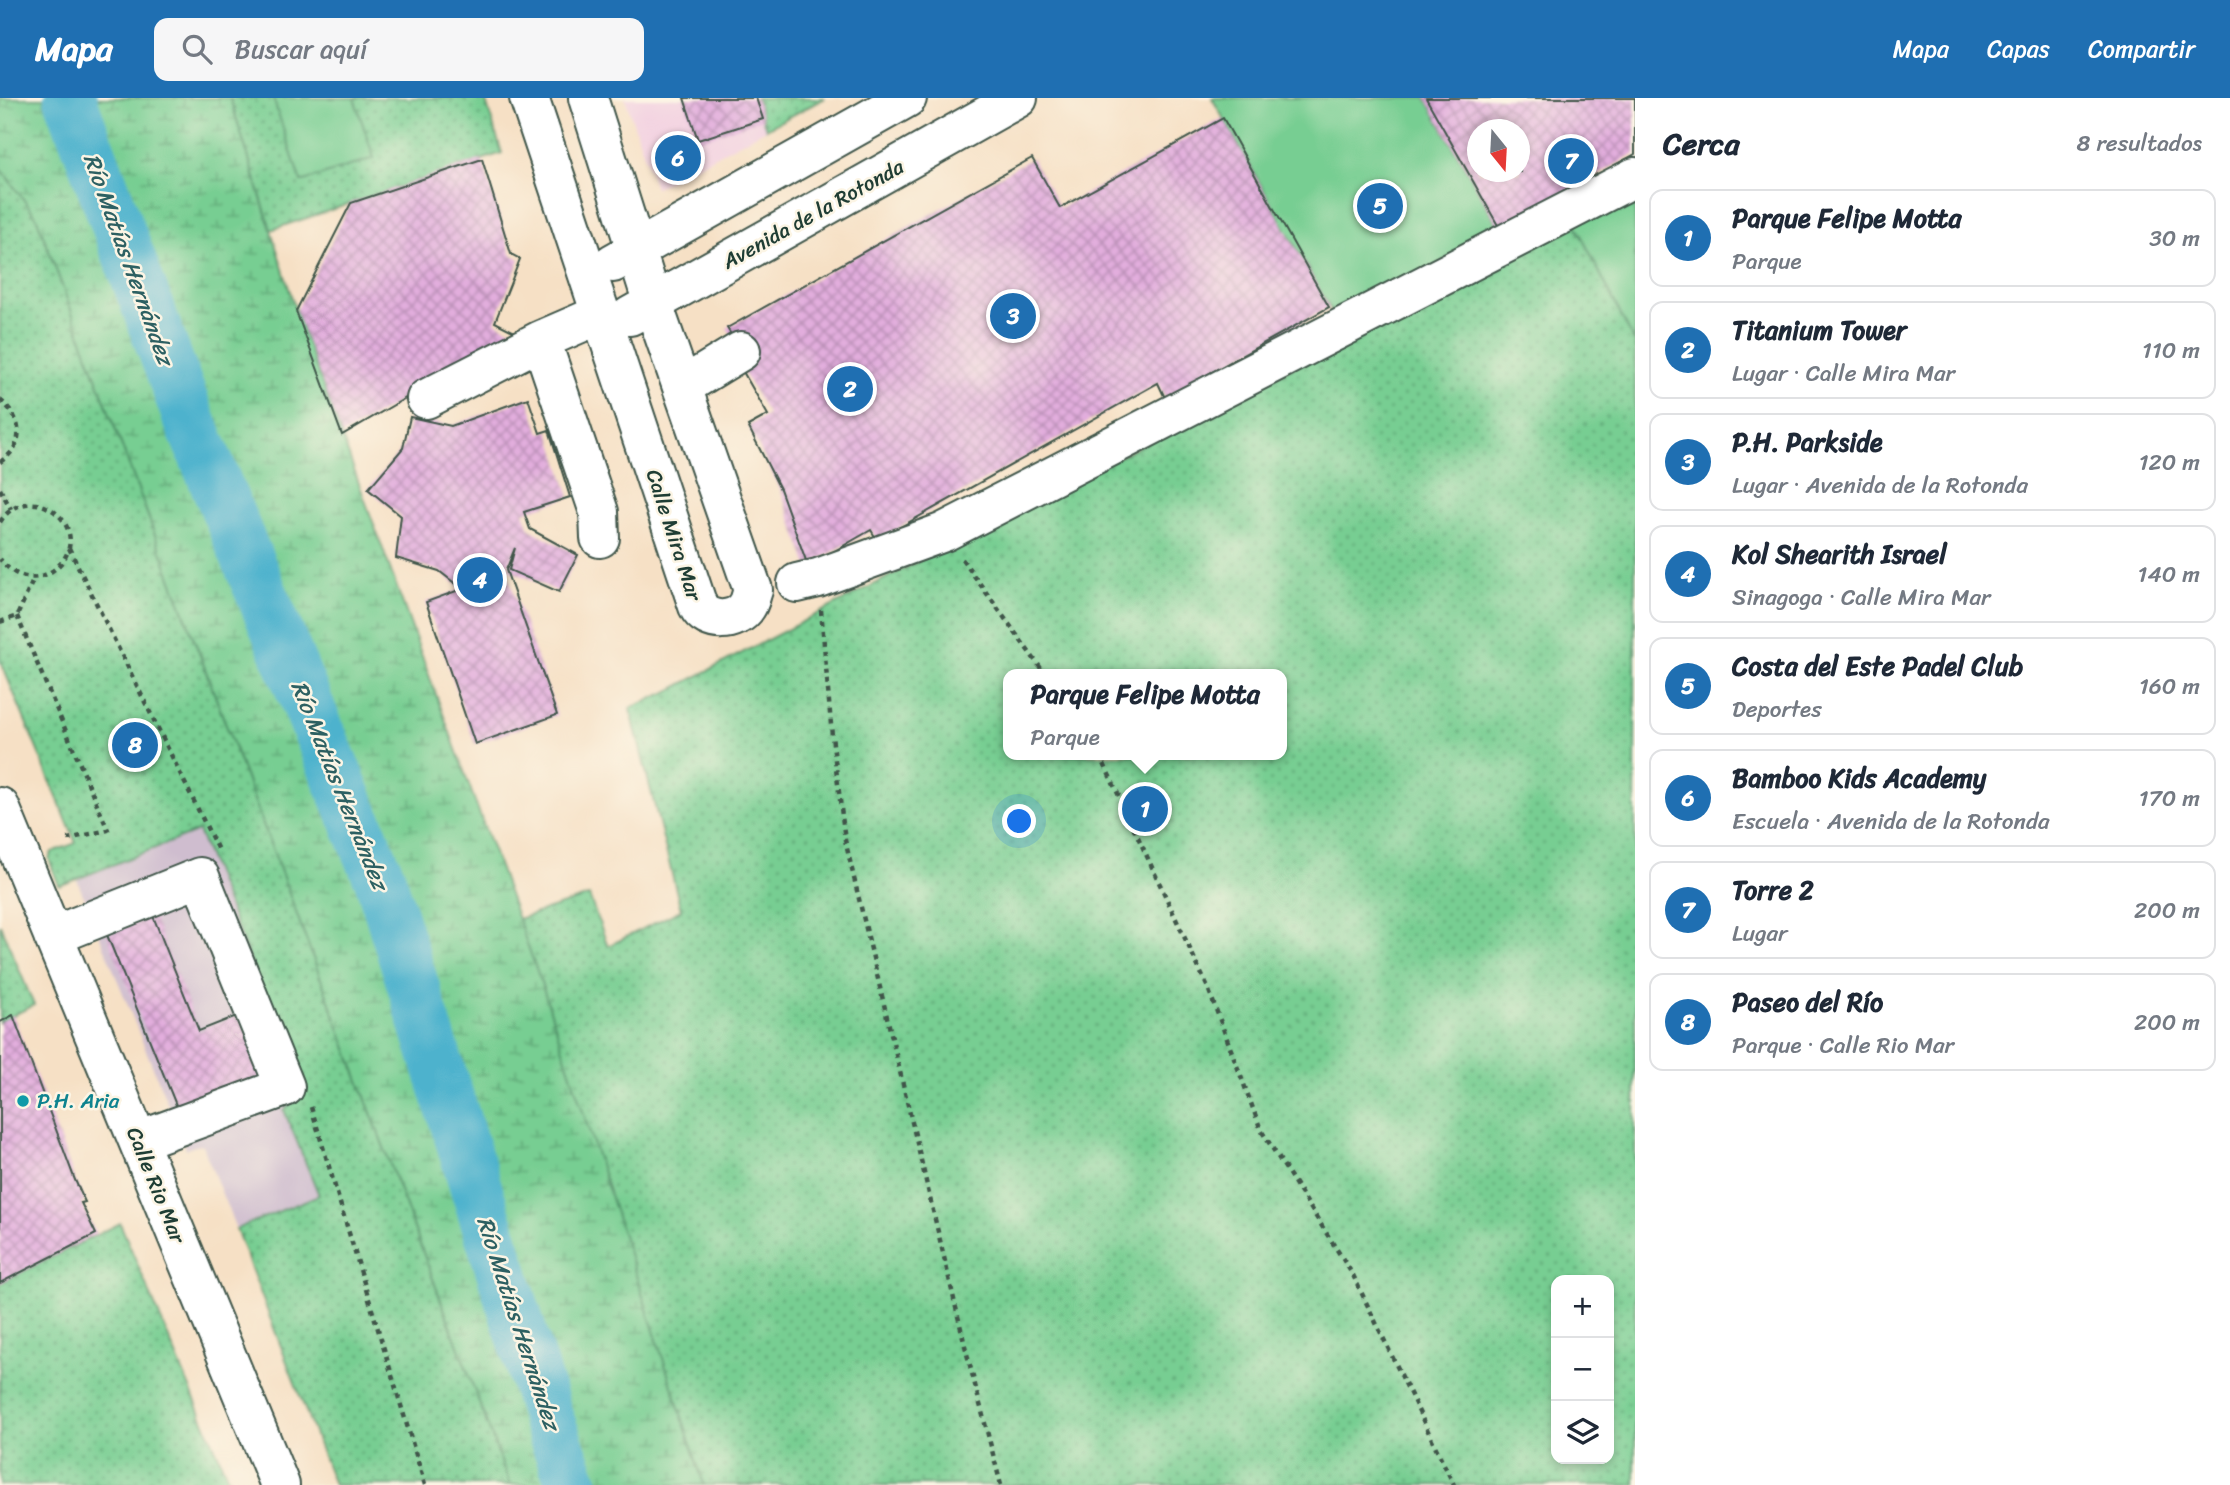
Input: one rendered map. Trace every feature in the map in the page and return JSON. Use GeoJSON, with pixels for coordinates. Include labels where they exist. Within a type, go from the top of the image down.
{"type":"FeatureCollection","features":[{"type":"Feature","properties":{"kind":"street","name":"Calle Mira Mar"},"geometry":{"type":"LineString","coordinates":[[529,98],[700,611],[712,619],[731,619],[746,608],[753,590],[653,304],[587,98]]}},
{"type":"Feature","properties":{"kind":"street"},"geometry":{"type":"LineString","coordinates":[[590,276],[906,98]]}},
{"type":"Feature","properties":{"kind":"street","name":"Avenida de la Rotonda"},"geometry":{"type":"LineString","coordinates":[[426,399],[541,340],[653,304],[1018,98]]}},
{"type":"Feature","properties":{"kind":"street"},"geometry":{"type":"LineString","coordinates":[[808,580],[944,532],[1635,177]]}},
{"type":"Feature","properties":{"kind":"street"},"geometry":{"type":"LineString","coordinates":[[541,340],[599,512],[600,538]]}},
{"type":"Feature","properties":{"kind":"street"},"geometry":{"type":"LineString","coordinates":[[682,387],[741,351]]}},
{"type":"Feature","properties":{"kind":"street","name":"Calle Rio Mar"},"geometry":{"type":"LineString","coordinates":[[0,807],[280,1485]]}},
{"type":"Feature","properties":{"kind":"street"},"geometry":{"type":"LineString","coordinates":[[53,936],[200,877],[285,1087],[138,1142]]}},
{"type":"Feature","properties":{"kind":"path"},"geometry":{"type":"LineString","coordinates":[[0,400],[12,409],[19,427],[16,446],[0,463]]}},
{"type":"Feature","properties":{"kind":"path"},"geometry":{"type":"LineString","coordinates":[[0,489],[12,509]]}},
{"type":"Feature","properties":{"kind":"path"},"geometry":{"type":"LineString","coordinates":[[0,522],[12,509],[25,503],[37,504],[49,507],[66,524],[69,536],[64,559],[46,575],[34,578],[22,576],[10,570],[0,559]]}},
{"type":"Feature","properties":{"kind":"path"},"geometry":{"type":"LineString","coordinates":[[944,532],[1041,669]]}},
{"type":"Feature","properties":{"kind":"path"},"geometry":{"type":"LineString","coordinates":[[0,622],[17,616],[34,578]]}},
{"type":"Feature","properties":{"kind":"path"},"geometry":{"type":"LineString","coordinates":[[808,580],[845,841],[1001,1485]]}},
{"type":"Feature","properties":{"kind":"path"},"geometry":{"type":"LineString","coordinates":[[17,616],[108,830],[68,839]]}},
{"type":"Feature","properties":{"kind":"path"},"geometry":{"type":"LineString","coordinates":[[1102,760],[1208,988],[1261,1130],[1353,1275],[1454,1485]]}},
{"type":"Feature","properties":{"kind":"shaded area"},"geometry":{"type":"Polygon","coordinates":[[[625,98],[825,98],[655,188],[625,98]]]}},
{"type":"Feature","properties":{"kind":"shaded area"},"geometry":{"type":"Polygon","coordinates":[[[198,831],[299,1081],[297,1099],[284,1111],[319,1195],[236,1229],[202,1144],[186,1149],[77,880],[198,831]]]}},
{"type":"Feature","properties":{"kind":"green space"},"geometry":{"type":"Polygon","coordinates":[[[0,98],[230,98],[296,311],[541,982],[704,1485],[510,1485],[36,216],[0,168],[0,98]]]}},
{"type":"Feature","properties":{"kind":"green space"},"geometry":{"type":"Polygon","coordinates":[[[230,98],[485,98],[502,153],[271,230],[230,98]]]}},
{"type":"Feature","properties":{"kind":"green space"},"geometry":{"type":"Polygon","coordinates":[[[273,98],[354,98],[374,158],[301,182],[273,98]]]}},
{"type":"Feature","properties":{"kind":"green space"},"geometry":{"type":"Polygon","coordinates":[[[756,98],[825,98],[766,129],[756,98]]]}},
{"type":"Feature","properties":{"kind":"green space"},"geometry":{"type":"Polygon","coordinates":[[[1212,98],[1426,98],[1467,171],[1467,182],[1473,182],[1500,229],[1337,321],[1212,98]]]}},
{"type":"Feature","properties":{"kind":"green space"},"geometry":{"type":"Polygon","coordinates":[[[0,168],[36,216],[510,1485],[334,1485],[236,1229],[319,1195],[284,1110],[297,1099],[299,1081],[198,831],[59,886],[49,859],[52,852],[76,843],[0,660],[0,168]]]}},
{"type":"Feature","properties":{"kind":"green space"},"geometry":{"type":"Polygon","coordinates":[[[1635,191],[1635,343],[1574,221],[1635,191]]]}},
{"type":"Feature","properties":{"kind":"green space"},"geometry":{"type":"Polygon","coordinates":[[[1574,221],[1635,343],[1635,1485],[704,1485],[518,919],[589,896],[608,946],[681,910],[630,708],[665,693],[1574,221]]]}},
{"type":"Feature","properties":{"kind":"green space"},"geometry":{"type":"Polygon","coordinates":[[[0,924],[34,1005],[0,1022],[0,924]]]}},
{"type":"Feature","properties":{"kind":"green space"},"geometry":{"type":"Polygon","coordinates":[[[120,1223],[231,1485],[0,1485],[0,1283],[120,1223]]]}},
{"type":"Feature","properties":{"kind":"building"},"geometry":{"type":"Polygon","coordinates":[[[684,98],[756,98],[763,119],[698,140],[684,98]]]}},
{"type":"Feature","properties":{"kind":"building"},"geometry":{"type":"Polygon","coordinates":[[[1426,98],[1635,98],[1635,154],[1500,229],[1473,182],[1530,182],[1530,119],[1467,119],[1467,171],[1426,98]]]}},
{"type":"Feature","properties":{"kind":"building"},"geometry":{"type":"Polygon","coordinates":[[[1223,118],[1329,307],[1165,398],[1158,383],[877,540],[871,530],[808,566],[780,489],[748,426],[768,415],[738,363],[741,351],[727,328],[1032,158],[1060,208],[1223,118]]]}},
{"type":"Feature","properties":{"kind":"building"},"geometry":{"type":"Polygon","coordinates":[[[482,159],[511,254],[520,259],[495,322],[517,333],[342,435],[296,311],[351,203],[482,159]]]}},
{"type":"Feature","properties":{"kind":"building"},"geometry":{"type":"Polygon","coordinates":[[[528,398],[540,433],[549,430],[570,497],[524,512],[530,529],[578,555],[559,592],[509,570],[515,548],[506,570],[557,715],[475,744],[426,602],[462,589],[439,571],[396,558],[401,516],[368,489],[403,448],[410,417],[451,426],[528,398]]]}},
{"type":"Feature","properties":{"kind":"building"},"geometry":{"type":"Polygon","coordinates":[[[153,916],[199,1031],[244,1013],[271,1079],[180,1115],[107,935],[153,916]]]}},
{"type":"Feature","properties":{"kind":"building","name":"P.H. Aria"},"geometry":{"type":"Polygon","coordinates":[[[13,1015],[85,1202],[81,1203],[96,1234],[0,1283],[0,1022],[13,1015]]]}},
{"type":"Feature","properties":{"kind":"waterway","name":"Río Matías Hernández"},"geometry":{"type":"LineString","coordinates":[[70,98],[188,416],[380,879],[548,1419],[573,1485]]}},
{"type":"Feature","properties":{"kind":"place","name":"Bamboo Kids Academy"},"geometry":{"type":"Point","coordinates":[678,158]}},
{"type":"Feature","properties":{"kind":"place","name":"Torre 2"},"geometry":{"type":"Point","coordinates":[1571,161]}},
{"type":"Feature","properties":{"kind":"place","name":"Costa del Este Padel Club"},"geometry":{"type":"Point","coordinates":[1380,206]}},
{"type":"Feature","properties":{"kind":"place","name":"P.H. Parkside"},"geometry":{"type":"Point","coordinates":[1013,316]}},
{"type":"Feature","properties":{"kind":"place","name":"Titanium Tower"},"geometry":{"type":"Point","coordinates":[850,389]}},
{"type":"Feature","properties":{"kind":"place","name":"Kol Shearith Israel"},"geometry":{"type":"Point","coordinates":[480,580]}},
{"type":"Feature","properties":{"kind":"place","name":"Paseo del Río"},"geometry":{"type":"Point","coordinates":[135,745]}},
{"type":"Feature","properties":{"kind":"place","name":"Parque Felipe Motta"},"geometry":{"type":"Point","coordinates":[1145,809]}},
{"type":"Feature","properties":{"kind":"place","name":"P.H. Aria"},"geometry":{"type":"Point","coordinates":[23,1101]}}]}
